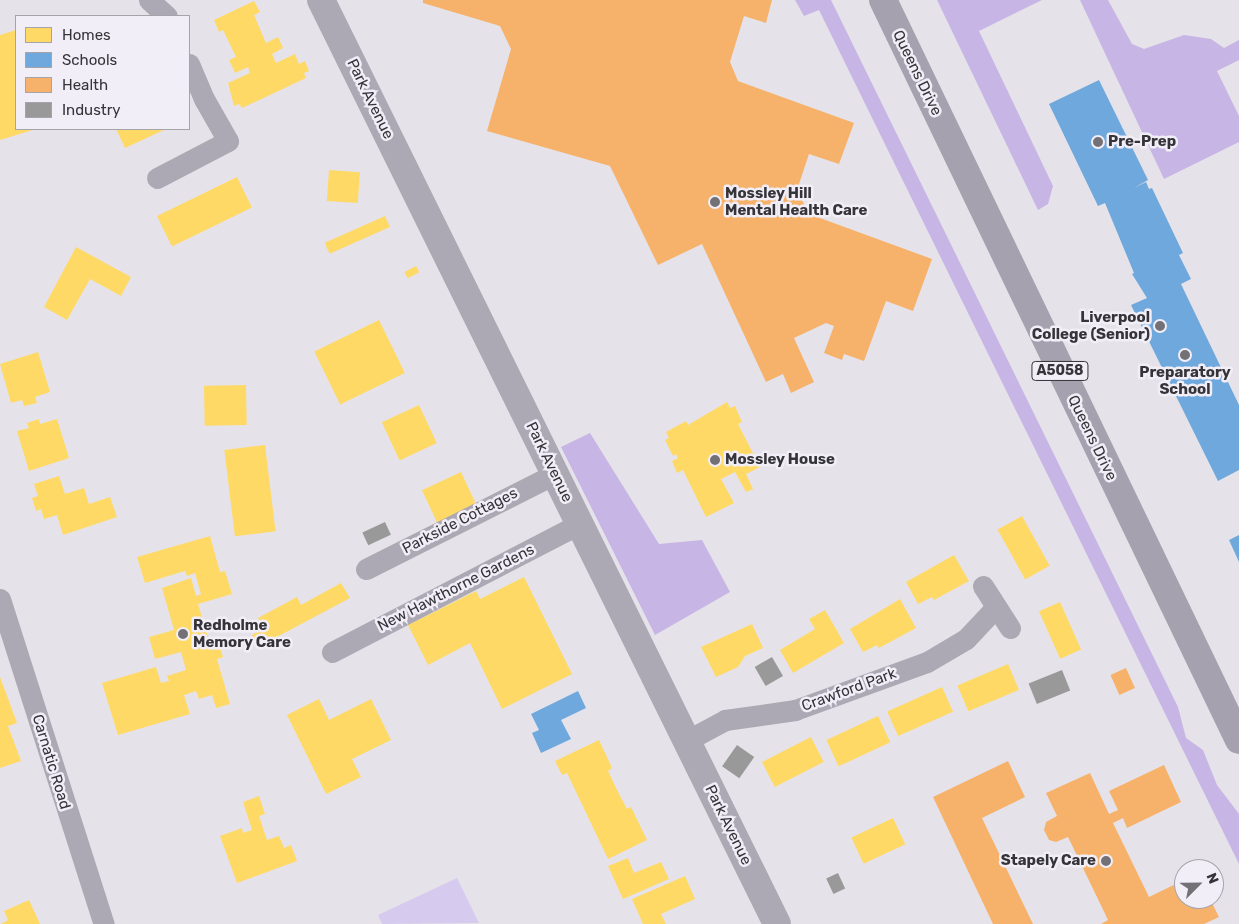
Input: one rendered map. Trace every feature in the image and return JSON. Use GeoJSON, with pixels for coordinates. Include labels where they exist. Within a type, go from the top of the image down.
{"type":"FeatureCollection","features":[{"type":"Feature","properties":{"kind":"main road","name":"Queens Drive"},"geometry":{"type":"LineString","coordinates":[[882,0],[1239,740]]}},
{"type":"Feature","properties":{"kind":"street"},"geometry":{"type":"LineString","coordinates":[[149,0],[166,15]]}},
{"type":"Feature","properties":{"kind":"street","name":"Park Avenue"},"geometry":{"type":"LineString","coordinates":[[321,0],[777,924]]}},
{"type":"Feature","properties":{"kind":"street"},"geometry":{"type":"LineString","coordinates":[[158,178],[228,141],[204,99],[190,66]]}},
{"type":"Feature","properties":{"kind":"street","name":"Parkside Cottages"},"geometry":{"type":"LineString","coordinates":[[366,569],[555,474]]}},
{"type":"Feature","properties":{"kind":"street","name":"New Hawthorne Gardens"},"geometry":{"type":"LineString","coordinates":[[332,652],[579,524]]}},
{"type":"Feature","properties":{"kind":"street"},"geometry":{"type":"LineString","coordinates":[[983,586],[1010,628]]}},
{"type":"Feature","properties":{"kind":"street","name":"Carnatic Road"},"geometry":{"type":"LineString","coordinates":[[0,599],[104,924]]}},
{"type":"Feature","properties":{"kind":"street","name":"Crawford Park"},"geometry":{"type":"LineString","coordinates":[[686,741],[725,720],[795,710],[926,662],[966,639],[996,607]]}},
{"type":"Feature","properties":{"kind":"shaded area"},"geometry":{"type":"Polygon","coordinates":[[[795,0],[831,0],[1178,707],[1186,738],[1203,750],[1217,785],[1239,814],[1239,864],[819,10],[804,16],[795,0]]]}},
{"type":"Feature","properties":{"kind":"shaded area"},"geometry":{"type":"Polygon","coordinates":[[[937,0],[1042,0],[979,31],[1053,186],[1048,204],[1038,210],[937,0]]]}},
{"type":"Feature","properties":{"kind":"shaded area"},"geometry":{"type":"Polygon","coordinates":[[[1080,0],[1108,0],[1132,44],[1144,49],[1184,35],[1211,39],[1224,48],[1239,40],[1239,60],[1217,71],[1239,116],[1239,142],[1164,179],[1080,0]]]}},
{"type":"Feature","properties":{"kind":"shaded area"},"geometry":{"type":"Polygon","coordinates":[[[590,433],[659,544],[702,540],[730,592],[655,635],[561,447],[590,433]]]}},
{"type":"Feature","properties":{"kind":"shaded area"},"geometry":{"type":"Polygon","coordinates":[[[457,878],[479,923],[382,924],[378,915],[457,878]]]}},
{"type":"Feature","properties":{"kind":"building: Homes"},"geometry":{"type":"Polygon","coordinates":[[[254,1],[260,12],[254,15],[266,43],[278,37],[283,48],[272,54],[276,63],[295,54],[299,64],[305,61],[309,71],[304,73],[306,78],[242,108],[239,104],[234,106],[228,83],[250,73],[248,67],[235,73],[229,60],[236,57],[223,30],[219,32],[214,20],[254,1]]]}},
{"type":"Feature","properties":{"kind":"building: Homes"},"geometry":{"type":"Polygon","coordinates":[[[15,30],[15,130],[33,130],[0,140],[0,35],[15,30]]]}},
{"type":"Feature","properties":{"kind":"building: Homes"},"geometry":{"type":"Polygon","coordinates":[[[116,130],[164,130],[125,148],[116,130]]]}},
{"type":"Feature","properties":{"kind":"building: Homes"},"geometry":{"type":"Polygon","coordinates":[[[329,170],[360,172],[358,203],[327,201],[329,170]]]}},
{"type":"Feature","properties":{"kind":"building: Homes"},"geometry":{"type":"Polygon","coordinates":[[[237,177],[252,208],[172,247],[157,216],[237,177]]]}},
{"type":"Feature","properties":{"kind":"building: Homes"},"geometry":{"type":"Polygon","coordinates":[[[385,216],[390,227],[330,254],[325,243],[385,216]]]}},
{"type":"Feature","properties":{"kind":"building: Homes"},"geometry":{"type":"Polygon","coordinates":[[[76,247],[131,277],[121,296],[90,279],[67,320],[44,307],[76,247]]]}},
{"type":"Feature","properties":{"kind":"building: Homes"},"geometry":{"type":"Polygon","coordinates":[[[416,266],[419,272],[408,278],[404,272],[416,266]]]}},
{"type":"Feature","properties":{"kind":"building: Homes"},"geometry":{"type":"Polygon","coordinates":[[[379,320],[405,373],[340,405],[314,352],[379,320]]]}},
{"type":"Feature","properties":{"kind":"building: Homes"},"geometry":{"type":"Polygon","coordinates":[[[38,352],[50,392],[35,397],[37,403],[24,406],[22,400],[11,403],[0,364],[38,352]]]}},
{"type":"Feature","properties":{"kind":"building: Homes"},"geometry":{"type":"Polygon","coordinates":[[[246,385],[247,425],[205,426],[204,386],[246,385]]]}},
{"type":"Feature","properties":{"kind":"building: Homes","name":"Mossley House"},"geometry":{"type":"Polygon","coordinates":[[[727,402],[730,408],[735,406],[742,422],[738,424],[760,467],[746,474],[753,489],[746,492],[735,472],[721,479],[734,503],[706,517],[683,470],[677,473],[672,461],[678,458],[676,454],[673,456],[665,440],[669,438],[666,432],[686,421],[688,425],[727,402]]]}},
{"type":"Feature","properties":{"kind":"building: Homes"},"geometry":{"type":"Polygon","coordinates":[[[419,405],[437,443],[400,460],[382,422],[419,405]]]}},
{"type":"Feature","properties":{"kind":"building: Homes"},"geometry":{"type":"Polygon","coordinates":[[[39,419],[40,424],[57,419],[69,458],[29,471],[17,431],[29,428],[27,423],[39,419]]]}},
{"type":"Feature","properties":{"kind":"building: Homes"},"geometry":{"type":"Polygon","coordinates":[[[265,445],[276,531],[235,536],[224,450],[265,445]]]}},
{"type":"Feature","properties":{"kind":"building: Homes"},"geometry":{"type":"Polygon","coordinates":[[[461,472],[478,508],[439,526],[422,490],[461,472]]]}},
{"type":"Feature","properties":{"kind":"building: Homes"},"geometry":{"type":"Polygon","coordinates":[[[59,476],[65,494],[84,488],[89,504],[110,497],[117,517],[63,535],[57,515],[44,519],[41,509],[36,511],[32,498],[38,496],[34,484],[59,476]]]}},
{"type":"Feature","properties":{"kind":"building: Homes"},"geometry":{"type":"Polygon","coordinates":[[[1022,516],[1050,566],[1025,579],[998,530],[1022,516]]]}},
{"type":"Feature","properties":{"kind":"building: Homes","name":"Redholme Memory Care"},"geometry":{"type":"Polygon","coordinates":[[[210,536],[220,572],[225,571],[232,594],[198,604],[212,650],[220,648],[223,657],[217,659],[230,704],[216,708],[212,695],[199,699],[196,691],[184,695],[190,714],[118,735],[102,683],[156,667],[161,683],[169,681],[167,676],[186,670],[181,652],[155,659],[149,637],[174,630],[162,588],[191,578],[196,596],[201,594],[195,573],[187,576],[185,571],[145,583],[137,557],[210,536]]]}},
{"type":"Feature","properties":{"kind":"building: Homes"},"geometry":{"type":"Polygon","coordinates":[[[954,555],[969,581],[934,600],[932,597],[918,604],[906,582],[954,555]]]}},
{"type":"Feature","properties":{"kind":"building: Homes"},"geometry":{"type":"Polygon","coordinates":[[[524,577],[572,674],[502,709],[470,643],[428,665],[408,625],[476,591],[480,599],[524,577]]]}},
{"type":"Feature","properties":{"kind":"building: Homes"},"geometry":{"type":"Polygon","coordinates":[[[341,583],[350,598],[258,647],[252,635],[264,628],[258,618],[297,597],[301,605],[341,583]]]}},
{"type":"Feature","properties":{"kind":"building: Homes"},"geometry":{"type":"Polygon","coordinates":[[[900,599],[916,628],[879,648],[877,645],[863,652],[850,629],[900,599]]]}},
{"type":"Feature","properties":{"kind":"building: Homes"},"geometry":{"type":"Polygon","coordinates":[[[1060,602],[1081,650],[1060,659],[1039,611],[1060,602]]]}},
{"type":"Feature","properties":{"kind":"building: Homes"},"geometry":{"type":"Polygon","coordinates":[[[825,610],[844,643],[793,673],[780,650],[815,629],[809,619],[825,610]]]}},
{"type":"Feature","properties":{"kind":"building: Homes"},"geometry":{"type":"Polygon","coordinates":[[[752,624],[763,648],[745,656],[738,667],[716,677],[701,647],[752,624]]]}},
{"type":"Feature","properties":{"kind":"building: Homes"},"geometry":{"type":"Polygon","coordinates":[[[1008,664],[1019,690],[968,711],[957,685],[1008,664]]]}},
{"type":"Feature","properties":{"kind":"building: Homes"},"geometry":{"type":"Polygon","coordinates":[[[0,677],[17,723],[8,726],[21,761],[0,768],[0,677]]]}},
{"type":"Feature","properties":{"kind":"building: Homes"},"geometry":{"type":"Polygon","coordinates":[[[942,687],[953,712],[898,736],[887,711],[942,687]]]}},
{"type":"Feature","properties":{"kind":"building: Homes"},"geometry":{"type":"Polygon","coordinates":[[[319,699],[329,720],[371,699],[391,740],[352,759],[361,777],[326,794],[287,715],[319,699]]]}},
{"type":"Feature","properties":{"kind":"building: Homes"},"geometry":{"type":"Polygon","coordinates":[[[878,716],[890,742],[839,766],[826,740],[878,716]]]}},
{"type":"Feature","properties":{"kind":"building: Homes"},"geometry":{"type":"Polygon","coordinates":[[[811,737],[824,762],[775,787],[762,762],[811,737]]]}},
{"type":"Feature","properties":{"kind":"building: Homes"},"geometry":{"type":"Polygon","coordinates":[[[599,740],[612,768],[608,771],[617,790],[627,809],[631,807],[647,840],[608,859],[567,773],[562,775],[555,761],[599,740]]]}},
{"type":"Feature","properties":{"kind":"building: Homes"},"geometry":{"type":"Polygon","coordinates":[[[259,796],[265,814],[259,816],[267,840],[279,836],[284,848],[291,845],[297,861],[237,883],[220,836],[242,828],[243,833],[252,830],[243,802],[259,796]]]}},
{"type":"Feature","properties":{"kind":"building: Homes"},"geometry":{"type":"Polygon","coordinates":[[[893,818],[905,844],[864,864],[851,837],[893,818]]]}},
{"type":"Feature","properties":{"kind":"building: Homes"},"geometry":{"type":"Polygon","coordinates":[[[628,858],[634,873],[661,862],[669,879],[623,899],[608,866],[628,858]]]}},
{"type":"Feature","properties":{"kind":"building: Homes"},"geometry":{"type":"Polygon","coordinates":[[[685,876],[695,899],[661,914],[666,924],[643,924],[632,899],[685,876]]]}},
{"type":"Feature","properties":{"kind":"building: Homes"},"geometry":{"type":"Polygon","coordinates":[[[29,900],[40,924],[1,924],[8,920],[4,911],[29,900]]]}},
{"type":"Feature","properties":{"kind":"building: Schools","name":"Preparatory School"},"geometry":{"type":"Polygon","coordinates":[[[1099,80],[1148,180],[1134,188],[1146,182],[1149,189],[1152,188],[1183,253],[1179,255],[1191,279],[1181,284],[1239,405],[1239,470],[1218,481],[1131,305],[1147,298],[1132,274],[1134,273],[1105,203],[1098,206],[1049,104],[1099,80]]]}},
{"type":"Feature","properties":{"kind":"building: Schools"},"geometry":{"type":"Polygon","coordinates":[[[1239,535],[1239,562],[1229,540],[1239,535]]]}},
{"type":"Feature","properties":{"kind":"building: Schools"},"geometry":{"type":"Polygon","coordinates":[[[578,691],[586,708],[561,720],[571,739],[541,753],[532,733],[539,730],[531,714],[578,691]]]}},
{"type":"Feature","properties":{"kind":"building: Health","name":"Mossley Hill Mental Health Care"},"geometry":{"type":"Polygon","coordinates":[[[423,0],[772,0],[766,23],[744,16],[730,62],[738,81],[854,123],[839,164],[809,154],[797,190],[809,214],[932,259],[913,311],[886,301],[864,361],[844,354],[842,360],[824,353],[834,326],[826,323],[794,338],[814,382],[791,393],[783,374],[766,382],[702,244],[658,265],[610,166],[487,131],[511,49],[500,26],[423,3],[423,0]]]}},
{"type":"Feature","properties":{"kind":"building: Health"},"geometry":{"type":"Polygon","coordinates":[[[1126,668],[1135,688],[1119,695],[1110,675],[1126,668]]]}},
{"type":"Feature","properties":{"kind":"building: Health","name":"Stapely Care"},"geometry":{"type":"Polygon","coordinates":[[[1008,761],[1025,797],[982,818],[1033,924],[993,924],[933,797],[1008,761]]]}},
{"type":"Feature","properties":{"kind":"building: Health","name":"Stapely Care"},"geometry":{"type":"Polygon","coordinates":[[[1164,765],[1181,802],[1127,828],[1123,818],[1113,823],[1149,897],[1174,885],[1174,909],[1215,909],[1219,917],[1204,924],[1101,924],[1108,920],[1068,837],[1056,842],[1049,840],[1044,830],[1046,822],[1057,816],[1046,793],[1090,773],[1109,814],[1118,810],[1109,791],[1164,765]]]}},
{"type":"Feature","properties":{"kind":"building: Industry"},"geometry":{"type":"Polygon","coordinates":[[[385,522],[391,535],[368,545],[362,533],[385,522]]]}},
{"type":"Feature","properties":{"kind":"building: Industry"},"geometry":{"type":"Polygon","coordinates":[[[772,657],[783,676],[766,686],[755,667],[772,657]]]}},
{"type":"Feature","properties":{"kind":"building: Industry"},"geometry":{"type":"Polygon","coordinates":[[[1062,670],[1070,690],[1037,704],[1029,683],[1062,670]]]}},
{"type":"Feature","properties":{"kind":"building: Industry"},"geometry":{"type":"Polygon","coordinates":[[[737,745],[754,757],[739,778],[722,766],[737,745]]]}},
{"type":"Feature","properties":{"kind":"building: Industry"},"geometry":{"type":"Polygon","coordinates":[[[838,873],[845,888],[833,894],[826,878],[838,873]]]}},
{"type":"Feature","properties":{"kind":"place","name":"Pre-Prep"},"geometry":{"type":"Point","coordinates":[1098,142]}},
{"type":"Feature","properties":{"kind":"place","name":"Mossley Hill Mental Health Care"},"geometry":{"type":"Point","coordinates":[715,202]}},
{"type":"Feature","properties":{"kind":"place","name":"Liverpool College (Senior)"},"geometry":{"type":"Point","coordinates":[1160,326]}},
{"type":"Feature","properties":{"kind":"place","name":"Preparatory School"},"geometry":{"type":"Point","coordinates":[1185,355]}},
{"type":"Feature","properties":{"kind":"place","name":"Mossley House"},"geometry":{"type":"Point","coordinates":[715,460]}},
{"type":"Feature","properties":{"kind":"place","name":"Redholme Memory Care"},"geometry":{"type":"Point","coordinates":[183,634]}},
{"type":"Feature","properties":{"kind":"place","name":"Stapely Care"},"geometry":{"type":"Point","coordinates":[1106,861]}}]}
